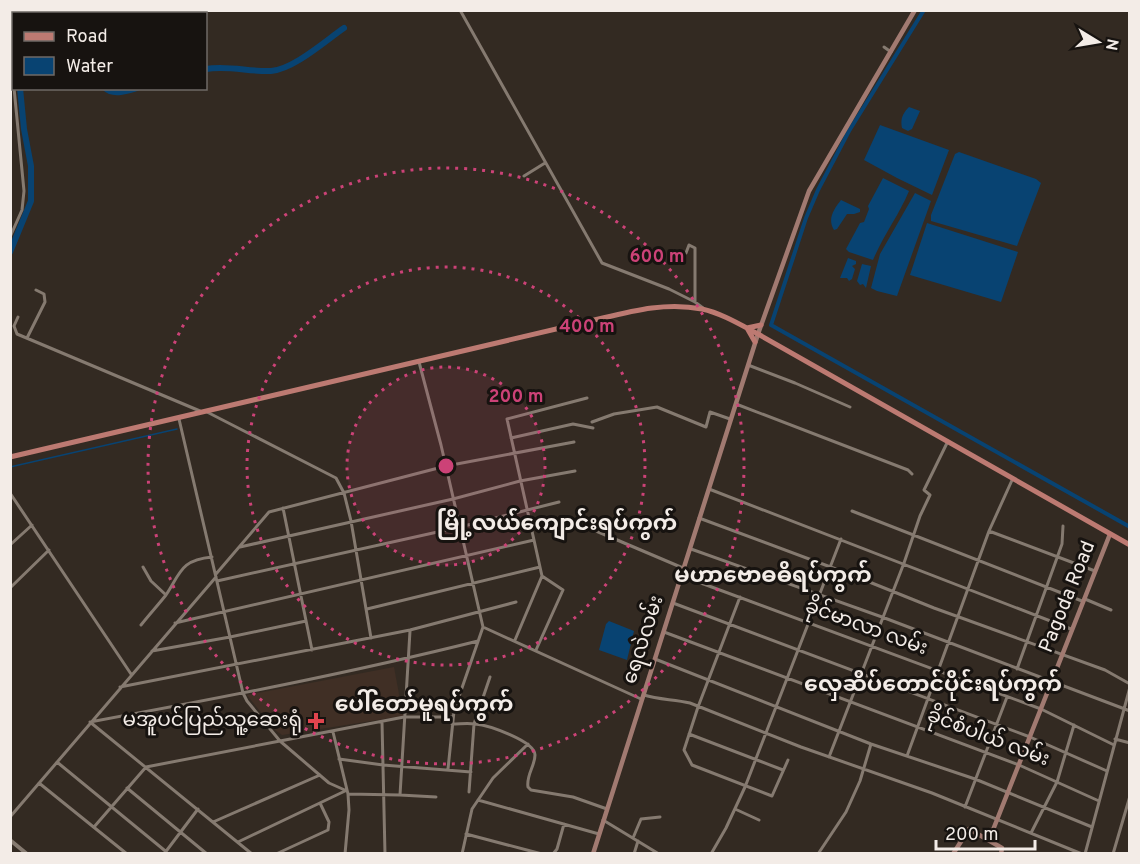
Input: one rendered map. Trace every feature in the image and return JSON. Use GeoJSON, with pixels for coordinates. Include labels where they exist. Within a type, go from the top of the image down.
{"type":"FeatureCollection","features":[{"type":"Feature","properties":{"kind":"main road","name":"ရေလဲလမ်း"},"geometry":{"type":"LineString","coordinates":[[593,854],[755,342],[809,191],[915,10]]}},
{"type":"Feature","properties":{"kind":"main road"},"geometry":{"type":"LineString","coordinates":[[10,457],[653,307],[677,306],[704,309],[758,333],[1130,545]]}},
{"type":"Feature","properties":{"kind":"main road"},"geometry":{"type":"LineString","coordinates":[[747,328],[761,325]]}},
{"type":"Feature","properties":{"kind":"main road"},"geometry":{"type":"LineString","coordinates":[[747,328],[755,342]]}},
{"type":"Feature","properties":{"kind":"main road","name":"Pagoda Road"},"geometry":{"type":"LineString","coordinates":[[989,840],[1110,534]]}},
{"type":"Feature","properties":{"kind":"main road"},"geometry":{"type":"LineString","coordinates":[[953,854],[969,829],[1002,848],[1001,854]]}},
{"type":"Feature","properties":{"kind":"street"},"geometry":{"type":"LineString","coordinates":[[460,10],[602,263],[669,289],[704,309]]}},
{"type":"Feature","properties":{"kind":"street"},"geometry":{"type":"LineString","coordinates":[[884,47],[891,51]]}},
{"type":"Feature","properties":{"kind":"street"},"geometry":{"type":"LineString","coordinates":[[10,237],[22,210],[24,191],[14,90]]}},
{"type":"Feature","properties":{"kind":"street"},"geometry":{"type":"LineString","coordinates":[[524,176],[545,163]]}},
{"type":"Feature","properties":{"kind":"street"},"geometry":{"type":"LineString","coordinates":[[686,253],[689,246],[695,248],[695,302]]}},
{"type":"Feature","properties":{"kind":"street"},"geometry":{"type":"LineString","coordinates":[[27,338],[45,302],[44,294],[36,290]]}},
{"type":"Feature","properties":{"kind":"street"},"geometry":{"type":"LineString","coordinates":[[18,317],[14,326],[18,334],[204,411],[336,478],[344,493],[351,521],[371,638]]}},
{"type":"Feature","properties":{"kind":"street"},"geometry":{"type":"LineString","coordinates":[[419,362],[446,466],[483,627],[453,717],[448,770]]}},
{"type":"Feature","properties":{"kind":"street"},"geometry":{"type":"LineString","coordinates":[[748,365],[795,382],[850,407]]}},
{"type":"Feature","properties":{"kind":"street"},"geometry":{"type":"LineString","coordinates":[[515,640],[542,576],[514,454],[508,417],[587,398]]}},
{"type":"Feature","properties":{"kind":"street"},"geometry":{"type":"LineString","coordinates":[[736,404],[908,470],[912,474]]}},
{"type":"Feature","properties":{"kind":"street"},"geometry":{"type":"LineString","coordinates":[[592,422],[614,414],[657,407],[706,427],[710,412],[731,420]]}},
{"type":"Feature","properties":{"kind":"street"},"geometry":{"type":"LineString","coordinates":[[179,417],[243,693],[247,701],[280,741],[320,776],[347,792],[436,797]]}},
{"type":"Feature","properties":{"kind":"street"},"geometry":{"type":"LineString","coordinates":[[511,438],[573,424],[593,428]]}},
{"type":"Feature","properties":{"kind":"street"},"geometry":{"type":"LineString","coordinates":[[829,758],[920,516],[930,495],[924,490],[948,441]]}},
{"type":"Feature","properties":{"kind":"street"},"geometry":{"type":"LineString","coordinates":[[10,817],[269,512],[446,466],[574,442]]}},
{"type":"Feature","properties":{"kind":"street"},"geometry":{"type":"LineString","coordinates":[[239,547],[453,499],[520,481],[575,471]]}},
{"type":"Feature","properties":{"kind":"street"},"geometry":{"type":"LineString","coordinates":[[908,756],[989,531],[1012,478]]}},
{"type":"Feature","properties":{"kind":"street"},"geometry":{"type":"LineString","coordinates":[[709,489],[1071,629]]}},
{"type":"Feature","properties":{"kind":"street"},"geometry":{"type":"LineString","coordinates":[[10,493],[131,675]]}},
{"type":"Feature","properties":{"kind":"street"},"geometry":{"type":"LineString","coordinates":[[216,577],[295,564],[559,502]]}},
{"type":"Feature","properties":{"kind":"street"},"geometry":{"type":"LineString","coordinates":[[283,508],[312,650]]}},
{"type":"Feature","properties":{"kind":"street"},"geometry":{"type":"LineString","coordinates":[[852,511],[1111,610]]}},
{"type":"Feature","properties":{"kind":"street"},"geometry":{"type":"LineString","coordinates":[[483,627],[641,697],[677,700],[698,707],[1084,854],[1130,685],[1105,670],[699,518]]}},
{"type":"Feature","properties":{"kind":"street"},"geometry":{"type":"LineString","coordinates":[[10,545],[32,525]]}},
{"type":"Feature","properties":{"kind":"street"},"geometry":{"type":"LineString","coordinates":[[1017,669],[1062,544],[1063,526]]}},
{"type":"Feature","properties":{"kind":"street"},"geometry":{"type":"LineString","coordinates":[[596,531],[683,568]]}},
{"type":"Feature","properties":{"kind":"street"},"geometry":{"type":"LineString","coordinates":[[989,531],[1095,571]]}},
{"type":"Feature","properties":{"kind":"street"},"geometry":{"type":"LineString","coordinates":[[711,854],[745,786],[841,539]]}},
{"type":"Feature","properties":{"kind":"street"},"geometry":{"type":"LineString","coordinates":[[175,623],[534,540]]}},
{"type":"Feature","properties":{"kind":"street"},"geometry":{"type":"LineString","coordinates":[[689,548],[882,617],[1130,711]]}},
{"type":"Feature","properties":{"kind":"street"},"geometry":{"type":"LineString","coordinates":[[10,588],[49,550]]}},
{"type":"Feature","properties":{"kind":"street"},"geometry":{"type":"LineString","coordinates":[[141,625],[165,595],[182,568],[197,559],[212,558]]}},
{"type":"Feature","properties":{"kind":"street"},"geometry":{"type":"LineString","coordinates":[[143,567],[151,581],[165,595]]}},
{"type":"Feature","properties":{"kind":"street"},"geometry":{"type":"LineString","coordinates":[[366,609],[540,567]]}},
{"type":"Feature","properties":{"kind":"street","name":"ခိုင်မာလာ လမ်း"},"geometry":{"type":"LineString","coordinates":[[681,575],[1041,709],[1114,745]]}},
{"type":"Feature","properties":{"kind":"street"},"geometry":{"type":"LineString","coordinates":[[536,650],[563,590],[542,576]]}},
{"type":"Feature","properties":{"kind":"street"},"geometry":{"type":"LineString","coordinates":[[741,597],[684,748],[690,764],[773,796],[788,760]]}},
{"type":"Feature","properties":{"kind":"street"},"geometry":{"type":"LineString","coordinates":[[120,687],[410,630],[516,602]]}},
{"type":"Feature","properties":{"kind":"street"},"geometry":{"type":"LineString","coordinates":[[672,603],[1030,737],[1107,771]]}},
{"type":"Feature","properties":{"kind":"street"},"geometry":{"type":"LineString","coordinates":[[151,651],[306,621]]}},
{"type":"Feature","properties":{"kind":"street"},"geometry":{"type":"LineString","coordinates":[[400,795],[410,630]]}},
{"type":"Feature","properties":{"kind":"street","name":"ခိုင်စံပါယ် လမ်း"},"geometry":{"type":"LineString","coordinates":[[662,632],[986,752],[1099,801]]}},
{"type":"Feature","properties":{"kind":"street"},"geometry":{"type":"LineString","coordinates":[[90,722],[243,693],[478,641]]}},
{"type":"Feature","properties":{"kind":"street"},"geometry":{"type":"LineString","coordinates":[[654,658],[871,744],[975,779],[1092,827]]}},
{"type":"Feature","properties":{"kind":"street"},"geometry":{"type":"LineString","coordinates":[[468,792],[474,724],[490,677]]}},
{"type":"Feature","properties":{"kind":"street"},"geometry":{"type":"LineString","coordinates":[[965,807],[1007,697]]}},
{"type":"Feature","properties":{"kind":"street"},"geometry":{"type":"LineString","coordinates":[[94,827],[146,767],[404,717],[453,717]]}},
{"type":"Feature","properties":{"kind":"street"},"geometry":{"type":"LineString","coordinates":[[90,722],[252,854]]}},
{"type":"Feature","properties":{"kind":"street"},"geometry":{"type":"LineString","coordinates":[[382,722],[385,854]]}},
{"type":"Feature","properties":{"kind":"street"},"geometry":{"type":"LineString","coordinates":[[452,724],[474,724],[517,738],[528,744],[535,754],[527,781],[531,790],[573,797],[607,808]]}},
{"type":"Feature","properties":{"kind":"street"},"geometry":{"type":"LineString","coordinates":[[1031,833],[1057,782],[1074,725]]}},
{"type":"Feature","properties":{"kind":"street"},"geometry":{"type":"LineString","coordinates":[[333,732],[349,810],[345,854]]}},
{"type":"Feature","properties":{"kind":"street"},"geometry":{"type":"LineString","coordinates":[[688,734],[783,770]]}},
{"type":"Feature","properties":{"kind":"street"},"geometry":{"type":"LineString","coordinates":[[1115,739],[1130,743]]}},
{"type":"Feature","properties":{"kind":"street"},"geometry":{"type":"LineString","coordinates":[[462,854],[472,809],[493,778],[528,744]]}},
{"type":"Feature","properties":{"kind":"street"},"geometry":{"type":"LineString","coordinates":[[818,854],[846,812],[871,744]]}},
{"type":"Feature","properties":{"kind":"street"},"geometry":{"type":"LineString","coordinates":[[339,759],[471,772]]}},
{"type":"Feature","properties":{"kind":"street"},"geometry":{"type":"LineString","coordinates":[[57,762],[166,853],[180,831],[198,810]]}},
{"type":"Feature","properties":{"kind":"street"},"geometry":{"type":"LineString","coordinates":[[213,822],[320,776]]}},
{"type":"Feature","properties":{"kind":"street"},"geometry":{"type":"LineString","coordinates":[[39,783],[127,853]]}},
{"type":"Feature","properties":{"kind":"street"},"geometry":{"type":"LineString","coordinates":[[127,788],[207,854]]}},
{"type":"Feature","properties":{"kind":"street"},"geometry":{"type":"LineString","coordinates":[[238,842],[347,792]]}},
{"type":"Feature","properties":{"kind":"street"},"geometry":{"type":"LineString","coordinates":[[1113,854],[1130,796]]}},
{"type":"Feature","properties":{"kind":"street"},"geometry":{"type":"LineString","coordinates":[[478,800],[599,834]]}},
{"type":"Feature","properties":{"kind":"street"},"geometry":{"type":"LineString","coordinates":[[276,854],[330,828],[320,803]]}},
{"type":"Feature","properties":{"kind":"street"},"geometry":{"type":"LineString","coordinates":[[735,809],[759,820]]}},
{"type":"Feature","properties":{"kind":"street"},"geometry":{"type":"LineString","coordinates":[[633,838],[641,819],[660,817]]}},
{"type":"Feature","properties":{"kind":"street"},"geometry":{"type":"LineString","coordinates":[[603,820],[659,854]]}},
{"type":"Feature","properties":{"kind":"street"},"geometry":{"type":"LineString","coordinates":[[553,854],[557,849],[564,824]]}},
{"type":"Feature","properties":{"kind":"street"},"geometry":{"type":"LineString","coordinates":[[466,834],[542,854]]}},
{"type":"Feature","properties":{"kind":"street"},"geometry":{"type":"LineString","coordinates":[[10,840],[27,854]]}},
{"type":"Feature","properties":{"kind":"street"},"geometry":{"type":"LineString","coordinates":[[634,854],[638,841]]}},
{"type":"Feature","properties":{"kind":"shaded area"},"geometry":{"type":"Polygon","coordinates":[[[394,667],[403,716],[282,735],[275,730],[247,695],[394,667]]]}},
{"type":"Feature","properties":{"kind":"water"},"geometry":{"type":"Polygon","coordinates":[[[909,107],[920,111],[912,129],[908,131],[902,128],[901,122],[909,107]]]}},
{"type":"Feature","properties":{"kind":"water"},"geometry":{"type":"Polygon","coordinates":[[[880,125],[949,150],[932,195],[864,160],[880,125]]]}},
{"type":"Feature","properties":{"kind":"water"},"geometry":{"type":"Polygon","coordinates":[[[959,152],[1036,179],[1041,183],[1017,246],[931,221],[931,215],[955,154],[959,152]]]}},
{"type":"Feature","properties":{"kind":"water"},"geometry":{"type":"Polygon","coordinates":[[[883,178],[909,191],[873,260],[846,249],[860,223],[864,222],[868,206],[883,178]]]}},
{"type":"Feature","properties":{"kind":"water"},"geometry":{"type":"Polygon","coordinates":[[[915,193],[931,201],[897,296],[877,291],[871,288],[880,254],[915,193]]]}},
{"type":"Feature","properties":{"kind":"water"},"geometry":{"type":"Polygon","coordinates":[[[841,200],[860,209],[860,212],[847,214],[834,230],[831,218],[841,200]]]}},
{"type":"Feature","properties":{"kind":"water"},"geometry":{"type":"Polygon","coordinates":[[[927,223],[1018,252],[1001,302],[910,275],[927,223]]]}},
{"type":"Feature","properties":{"kind":"water"},"geometry":{"type":"Polygon","coordinates":[[[848,258],[856,261],[856,264],[852,266],[855,269],[852,279],[849,281],[847,278],[840,278],[848,258]]]}},
{"type":"Feature","properties":{"kind":"water"},"geometry":{"type":"Polygon","coordinates":[[[862,264],[871,266],[866,288],[857,281],[862,264]]]}},
{"type":"Feature","properties":{"kind":"water"},"geometry":{"type":"Polygon","coordinates":[[[609,621],[634,631],[627,660],[599,650],[606,624],[609,621]]]}},
{"type":"Feature","properties":{"kind":"waterway"},"geometry":{"type":"LineString","coordinates":[[924,10],[849,131],[818,190],[806,218],[771,325],[1130,527]]}},
{"type":"Feature","properties":{"kind":"waterway"},"geometry":{"type":"LineString","coordinates":[[207,69],[263,71],[280,69],[299,60],[344,28]]}},
{"type":"Feature","properties":{"kind":"waterway"},"geometry":{"type":"LineString","coordinates":[[10,52],[12,58]]}},
{"type":"Feature","properties":{"kind":"waterway"},"geometry":{"type":"LineString","coordinates":[[10,252],[31,201],[31,166],[20,90]]}},
{"type":"Feature","properties":{"kind":"waterway"},"geometry":{"type":"LineString","coordinates":[[108,90],[112,92],[129,90]]}},
{"type":"Feature","properties":{"kind":"waterway"},"geometry":{"type":"LineString","coordinates":[[10,467],[177,429]]}},
{"type":"Feature","properties":{"kind":"place","name":"မအူပင်ပြည်သူ့ဆေးရုံ"},"geometry":{"type":"Point","coordinates":[316,721]}},
{"type":"Feature","properties":{"kind":"district","name":"မြို့လယ်ကျောင်းရပ်ကွက်"},"geometry":{"type":"Point","coordinates":[557,524]}},
{"type":"Feature","properties":{"kind":"district","name":"မဟာဗောဓဓိရပ်ကွက်"},"geometry":{"type":"Point","coordinates":[773,576]}},
{"type":"Feature","properties":{"kind":"district","name":"လှေဆိပ်တောင်ပိုင်းရပ်ကွက်"},"geometry":{"type":"Point","coordinates":[933,685]}},
{"type":"Feature","properties":{"kind":"district","name":"ပေါ်တော်မူရပ်ကွက်"},"geometry":{"type":"Point","coordinates":[424,705]}}]}
